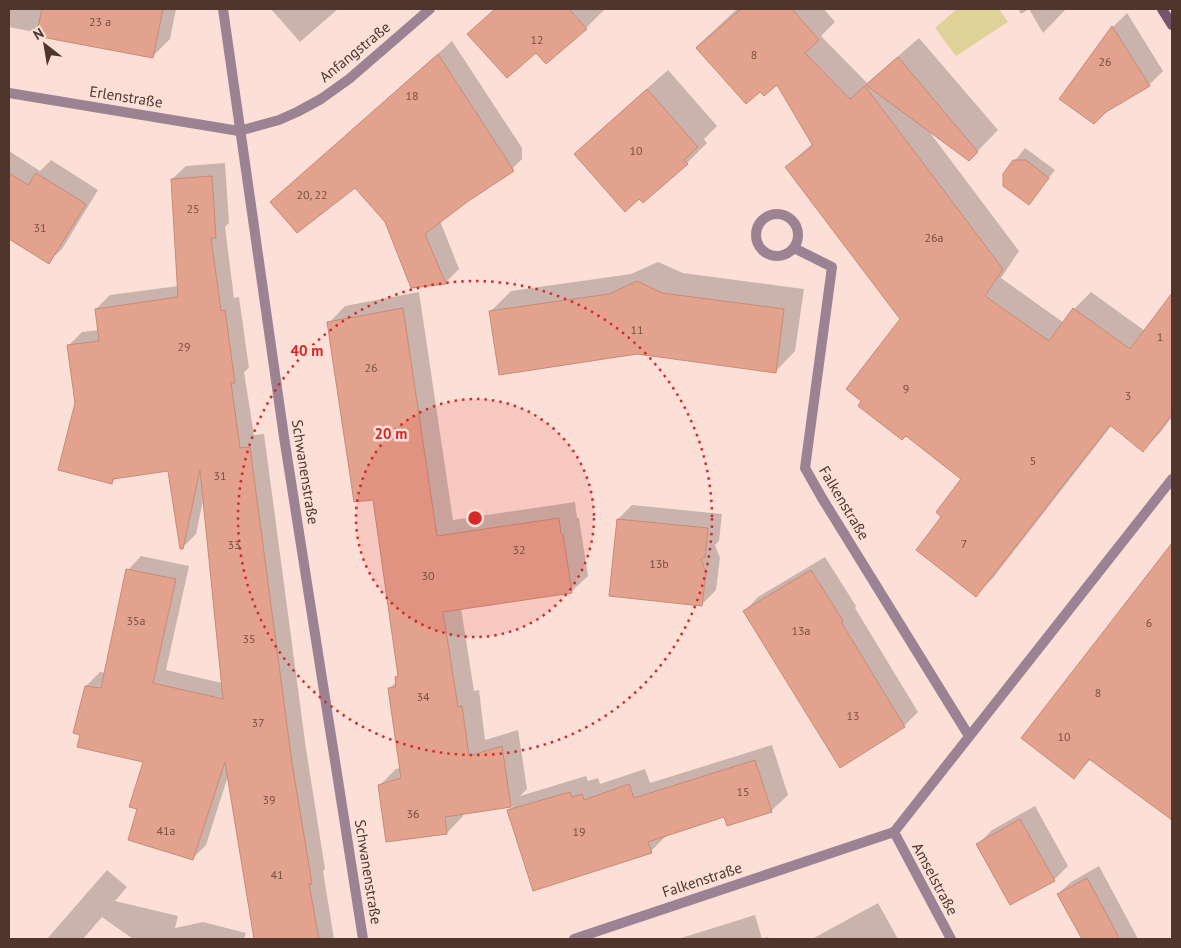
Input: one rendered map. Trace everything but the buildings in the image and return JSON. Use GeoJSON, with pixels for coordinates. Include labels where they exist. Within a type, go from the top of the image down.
{"type":"FeatureCollection","features":[{"type":"Feature","properties":{"kind":"main road"},"geometry":{"type":"LineString","coordinates":[[1162,9],[1172,25]]}},
{"type":"Feature","properties":{"kind":"street","name":"Schwanenstraße"},"geometry":{"type":"LineString","coordinates":[[223,9],[282,428],[363,939]]}},
{"type":"Feature","properties":{"kind":"street","name":"Anfangstraße"},"geometry":{"type":"LineString","coordinates":[[239,131],[279,120],[321,99],[349,79],[430,9]]}},
{"type":"Feature","properties":{"kind":"street","name":"Erlenstraße"},"geometry":{"type":"LineString","coordinates":[[9,93],[239,131]]}},
{"type":"Feature","properties":{"kind":"street"},"geometry":{"type":"LineString","coordinates":[[774,214],[788,216],[797,227],[798,234],[794,248],[783,255],[776,256],[763,251],[756,239],[758,226],[762,220],[774,214]]}},
{"type":"Feature","properties":{"kind":"street","name":"Falkenstraße"},"geometry":{"type":"LineString","coordinates":[[794,248],[832,267],[805,468],[969,736]]}},
{"type":"Feature","properties":{"kind":"street"},"geometry":{"type":"LineString","coordinates":[[894,832],[1172,479]]}},
{"type":"Feature","properties":{"kind":"street","name":"Falkenstraße"},"geometry":{"type":"LineString","coordinates":[[574,939],[894,832]]}},
{"type":"Feature","properties":{"kind":"street","name":"Amselstraße"},"geometry":{"type":"LineString","coordinates":[[894,832],[951,939]]}},
{"type":"Feature","properties":{"kind":"shaded area"},"geometry":{"type":"Polygon","coordinates":[[[957,9],[999,9],[1008,22],[956,56],[935,28],[957,9]]]}}]}
